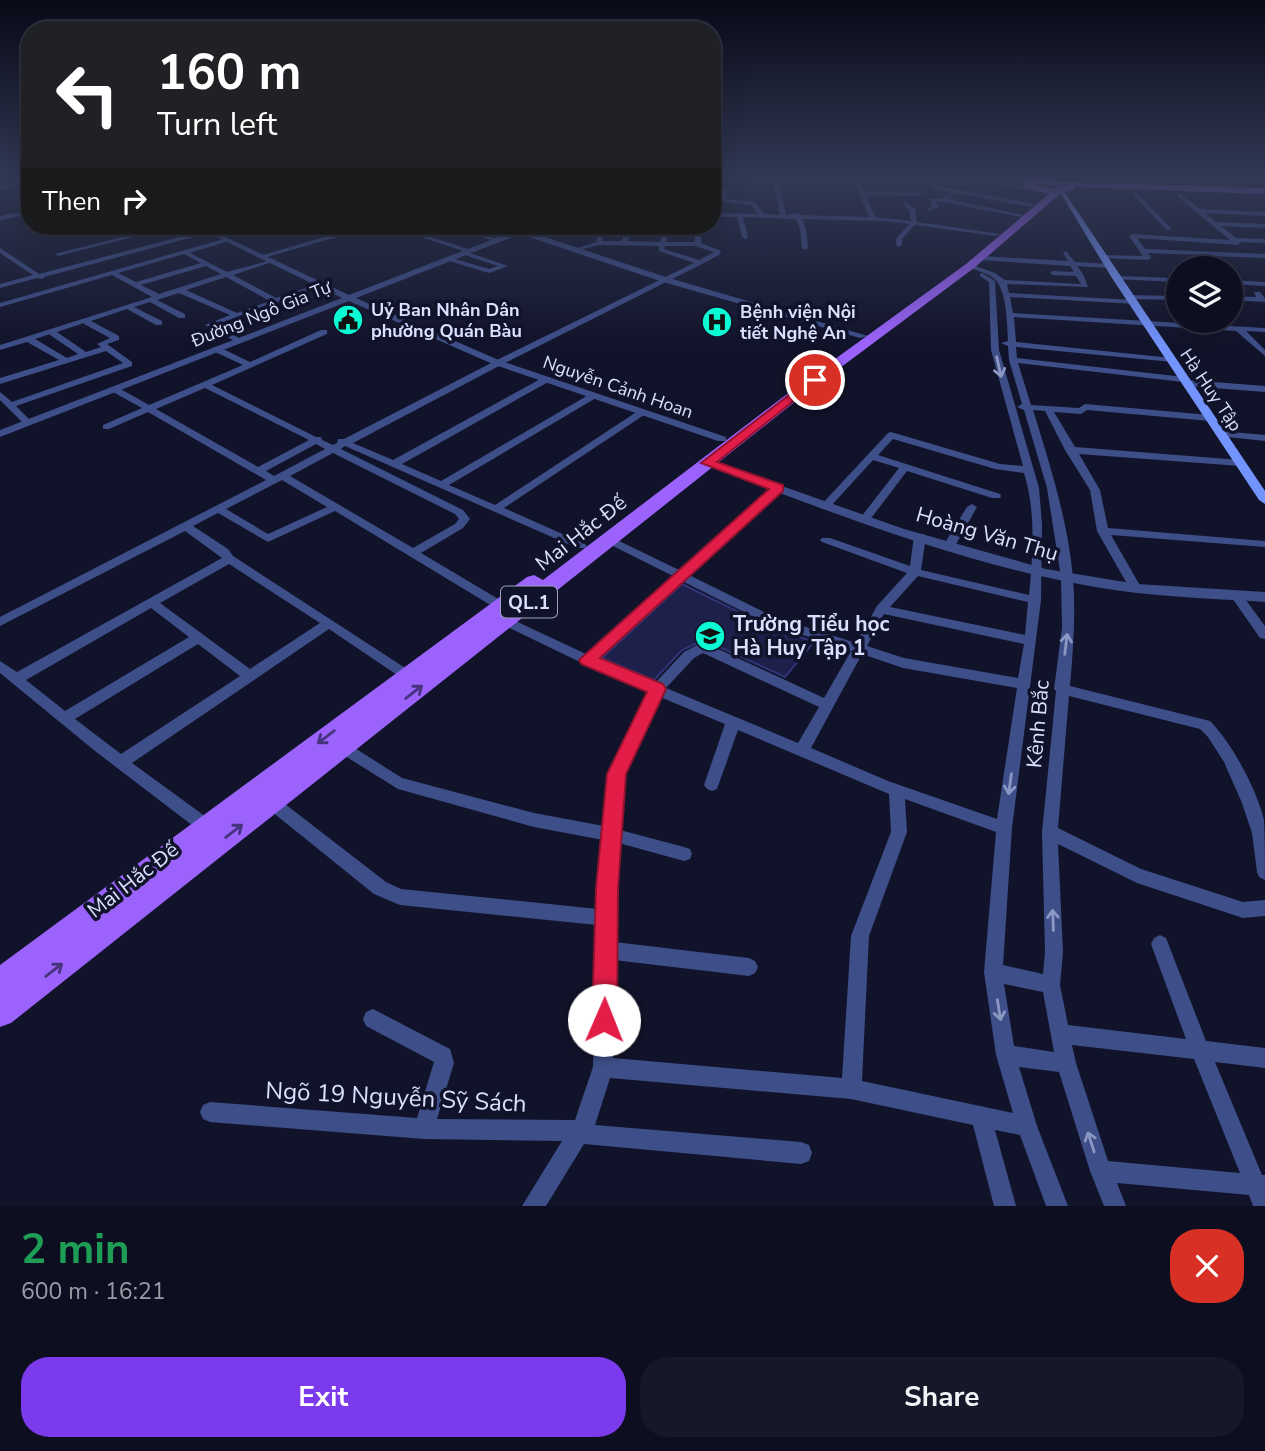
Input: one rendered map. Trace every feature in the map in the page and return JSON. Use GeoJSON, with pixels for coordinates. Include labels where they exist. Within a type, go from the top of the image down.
{"type":"FeatureCollection","features":[{"type":"Feature","properties":{"kind":"main road","name":"Mai Hắc Đế"},"geometry":{"type":"LineString","coordinates":[[0,983],[408,676],[609,540],[641,508],[722,439],[972,264],[1002,233]]}},
{"type":"Feature","properties":{"kind":"main road","name":"Hà Huy Tập"},"geometry":{"type":"LineString","coordinates":[[1082,233],[1109,266],[1264,498]]}},
{"type":"Feature","properties":{"kind":"main road","name":"Mai Hắc Đế"},"geometry":{"type":"LineString","coordinates":[[0,1012],[342,747],[581,546],[708,463],[790,392],[863,336],[904,310],[997,234]]}},
{"type":"Feature","properties":{"kind":"street"},"geometry":{"type":"LineString","coordinates":[[803,233],[805,248]]}},
{"type":"Feature","properties":{"kind":"street"},"geometry":{"type":"LineString","coordinates":[[899,245],[904,233]]}},
{"type":"Feature","properties":{"kind":"street"},"geometry":{"type":"LineString","coordinates":[[992,233],[997,234]]}},
{"type":"Feature","properties":{"kind":"street"},"geometry":{"type":"LineString","coordinates":[[1226,233],[1265,265]]}},
{"type":"Feature","properties":{"kind":"street"},"geometry":{"type":"LineString","coordinates":[[58,254],[136,235]]}},
{"type":"Feature","properties":{"kind":"street"},"geometry":{"type":"LineString","coordinates":[[0,286],[198,235]]}},
{"type":"Feature","properties":{"kind":"street","name":"Nguyễn Cảnh Hoan"},"geometry":{"type":"LineString","coordinates":[[216,235],[347,297],[498,363],[722,439]]}},
{"type":"Feature","properties":{"kind":"street"},"geometry":{"type":"LineString","coordinates":[[263,256],[335,235]]}},
{"type":"Feature","properties":{"kind":"street"},"geometry":{"type":"LineString","coordinates":[[417,235],[505,266],[489,271],[448,260]]}},
{"type":"Feature","properties":{"kind":"street"},"geometry":{"type":"LineString","coordinates":[[480,235],[496,240]]}},
{"type":"Feature","properties":{"kind":"street","name":"Đường Ngô Gia Tự"},"geometry":{"type":"LineString","coordinates":[[0,434],[510,235]]}},
{"type":"Feature","properties":{"kind":"street"},"geometry":{"type":"LineString","coordinates":[[533,235],[665,280],[863,336]]}},
{"type":"Feature","properties":{"kind":"street"},"geometry":{"type":"LineString","coordinates":[[599,243],[601,235]]}},
{"type":"Feature","properties":{"kind":"street"},"geometry":{"type":"LineString","coordinates":[[624,244],[626,235]]}},
{"type":"Feature","properties":{"kind":"street"},"geometry":{"type":"LineString","coordinates":[[666,235],[661,250],[700,263]]}},
{"type":"Feature","properties":{"kind":"street"},"geometry":{"type":"LineString","coordinates":[[696,244],[698,235]]}},
{"type":"Feature","properties":{"kind":"street"},"geometry":{"type":"LineString","coordinates":[[1102,257],[1148,258],[1131,236],[1265,241]]}},
{"type":"Feature","properties":{"kind":"street"},"geometry":{"type":"LineString","coordinates":[[0,306],[227,240]]}},
{"type":"Feature","properties":{"kind":"street"},"geometry":{"type":"LineString","coordinates":[[0,622],[498,363],[605,304],[665,280],[717,254],[718,251],[696,244],[599,243],[577,250]]}},
{"type":"Feature","properties":{"kind":"street"},"geometry":{"type":"LineString","coordinates":[[0,250],[56,288]]}},
{"type":"Feature","properties":{"kind":"street"},"geometry":{"type":"LineString","coordinates":[[1142,251],[1265,256]]}},
{"type":"Feature","properties":{"kind":"street"},"geometry":{"type":"LineString","coordinates":[[184,252],[274,300]]}},
{"type":"Feature","properties":{"kind":"street"},"geometry":{"type":"LineString","coordinates":[[999,283],[1086,286],[1066,253]]}},
{"type":"Feature","properties":{"kind":"street"},"geometry":{"type":"LineString","coordinates":[[0,348],[273,260]]}},
{"type":"Feature","properties":{"kind":"street"},"geometry":{"type":"LineString","coordinates":[[972,264],[1073,263],[1109,266]]}},
{"type":"Feature","properties":{"kind":"street"},"geometry":{"type":"LineString","coordinates":[[134,285],[206,264]]}},
{"type":"Feature","properties":{"kind":"street"},"geometry":{"type":"LineString","coordinates":[[972,264],[999,283],[1132,300],[1166,299]]}},
{"type":"Feature","properties":{"kind":"street"},"geometry":{"type":"LineString","coordinates":[[111,272],[182,316]]}},
{"type":"Feature","properties":{"kind":"street"},"geometry":{"type":"LineString","coordinates":[[1053,273],[1080,274]]}},
{"type":"Feature","properties":{"kind":"street"},"geometry":{"type":"LineString","coordinates":[[1116,278],[1166,280]]}},
{"type":"Feature","properties":{"kind":"street","name":"Kênh Bắc"},"geometry":{"type":"LineString","coordinates":[[1057,1206],[1027,1126],[1006,1055],[993,972],[1004,828],[1037,570],[1034,488],[995,342],[993,287],[999,283],[1010,315],[1013,360],[1052,488],[1067,577],[1068,628],[1050,831],[1054,952],[1051,985],[1066,1063],[1115,1206]]}},
{"type":"Feature","properties":{"kind":"street"},"geometry":{"type":"LineString","coordinates":[[1243,283],[1265,284]]}},
{"type":"Feature","properties":{"kind":"street"},"geometry":{"type":"LineString","coordinates":[[238,341],[209,326],[323,284]]}},
{"type":"Feature","properties":{"kind":"street"},"geometry":{"type":"LineString","coordinates":[[181,291],[236,315]]}},
{"type":"Feature","properties":{"kind":"street"},"geometry":{"type":"LineString","coordinates":[[1243,297],[1254,296],[1265,311]]}},
{"type":"Feature","properties":{"kind":"street"},"geometry":{"type":"LineString","coordinates":[[130,307],[159,323]]}},
{"type":"Feature","properties":{"kind":"street"},"geometry":{"type":"LineString","coordinates":[[1010,315],[1166,323]]}},
{"type":"Feature","properties":{"kind":"street"},"geometry":{"type":"LineString","coordinates":[[11,405],[130,364],[102,344],[116,338],[86,322]]}},
{"type":"Feature","properties":{"kind":"street"},"geometry":{"type":"LineString","coordinates":[[1243,328],[1265,330]]}},
{"type":"Feature","properties":{"kind":"street"},"geometry":{"type":"LineString","coordinates":[[106,427],[324,332]]}},
{"type":"Feature","properties":{"kind":"street"},"geometry":{"type":"LineString","coordinates":[[53,333],[85,355]]}},
{"type":"Feature","properties":{"kind":"street"},"geometry":{"type":"LineString","coordinates":[[1243,333],[1265,354]]}},
{"type":"Feature","properties":{"kind":"street"},"geometry":{"type":"LineString","coordinates":[[30,340],[66,361]]}},
{"type":"Feature","properties":{"kind":"street"},"geometry":{"type":"LineString","coordinates":[[995,342],[1172,360]]}},
{"type":"Feature","properties":{"kind":"street"},"geometry":{"type":"LineString","coordinates":[[0,381],[107,348]]}},
{"type":"Feature","properties":{"kind":"street"},"geometry":{"type":"LineString","coordinates":[[216,349],[250,365]]}},
{"type":"Feature","properties":{"kind":"street"},"geometry":{"type":"LineString","coordinates":[[1013,360],[1265,389]]}},
{"type":"Feature","properties":{"kind":"street"},"geometry":{"type":"LineString","coordinates":[[394,464],[547,379]]}},
{"type":"Feature","properties":{"kind":"street"},"geometry":{"type":"LineString","coordinates":[[206,385],[318,439],[394,464],[581,546]]}},
{"type":"Feature","properties":{"kind":"street"},"geometry":{"type":"LineString","coordinates":[[114,389],[258,471],[278,478],[335,507],[412,553],[503,613],[587,660],[677,695],[733,723],[897,790],[1004,828]]}},
{"type":"Feature","properties":{"kind":"street"},"geometry":{"type":"LineString","coordinates":[[0,395],[28,423]]}},
{"type":"Feature","properties":{"kind":"street"},"geometry":{"type":"LineString","coordinates":[[442,485],[593,396]]}},
{"type":"Feature","properties":{"kind":"street"},"geometry":{"type":"LineString","coordinates":[[1010,406],[1081,411],[1085,408],[1210,418]]}},
{"type":"Feature","properties":{"kind":"street"},"geometry":{"type":"LineString","coordinates":[[1048,409],[1095,490],[1103,531],[1136,589]]}},
{"type":"Feature","properties":{"kind":"street"},"geometry":{"type":"LineString","coordinates":[[496,509],[641,412]]}},
{"type":"Feature","properties":{"kind":"street"},"geometry":{"type":"LineString","coordinates":[[267,415],[286,416],[459,512],[465,519],[459,526],[412,553]]}},
{"type":"Feature","properties":{"kind":"street"},"geometry":{"type":"LineString","coordinates":[[1221,434],[1265,438]]}},
{"type":"Feature","properties":{"kind":"street"},"geometry":{"type":"LineString","coordinates":[[826,505],[888,436],[893,435],[999,467],[1028,470]]}},
{"type":"Feature","properties":{"kind":"street"},"geometry":{"type":"LineString","coordinates":[[258,471],[318,439]]}},
{"type":"Feature","properties":{"kind":"street"},"geometry":{"type":"LineString","coordinates":[[1070,450],[1240,463]]}},
{"type":"Feature","properties":{"kind":"street"},"geometry":{"type":"LineString","coordinates":[[870,456],[996,496]]}},
{"type":"Feature","properties":{"kind":"street","name":"Hoàng Văn Thụ"},"geometry":{"type":"LineString","coordinates":[[708,463],[865,519],[1037,570],[1136,589],[1265,597]]}},
{"type":"Feature","properties":{"kind":"street"},"geometry":{"type":"LineString","coordinates":[[865,519],[905,467]]}},
{"type":"Feature","properties":{"kind":"street"},"geometry":{"type":"LineString","coordinates":[[587,660],[778,488]]}},
{"type":"Feature","properties":{"kind":"street"},"geometry":{"type":"LineString","coordinates":[[218,509],[268,539],[335,507]]}},
{"type":"Feature","properties":{"kind":"street"},"geometry":{"type":"LineString","coordinates":[[949,546],[972,507]]}},
{"type":"Feature","properties":{"kind":"street"},"geometry":{"type":"LineString","coordinates":[[186,526],[224,552],[229,559],[408,676]]}},
{"type":"Feature","properties":{"kind":"street"},"geometry":{"type":"LineString","coordinates":[[1103,531],[1265,544]]}},
{"type":"Feature","properties":{"kind":"street"},"geometry":{"type":"LineString","coordinates":[[802,750],[881,609],[915,572],[920,536]]}},
{"type":"Feature","properties":{"kind":"street"},"geometry":{"type":"LineString","coordinates":[[609,540],[768,619],[924,667],[1024,684]]}},
{"type":"Feature","properties":{"kind":"street"},"geometry":{"type":"LineString","coordinates":[[826,540],[915,572],[1035,600]]}},
{"type":"Feature","properties":{"kind":"street"},"geometry":{"type":"LineString","coordinates":[[16,678],[229,559]]}},
{"type":"Feature","properties":{"kind":"street"},"geometry":{"type":"LineString","coordinates":[[1236,595],[1265,635]]}},
{"type":"Feature","properties":{"kind":"street"},"geometry":{"type":"LineString","coordinates":[[152,603],[248,676]]}},
{"type":"Feature","properties":{"kind":"street"},"geometry":{"type":"LineString","coordinates":[[881,609],[1030,641]]}},
{"type":"Feature","properties":{"kind":"street"},"geometry":{"type":"LineString","coordinates":[[121,762],[329,623]]}},
{"type":"Feature","properties":{"kind":"street"},"geometry":{"type":"LineString","coordinates":[[65,718],[198,638]]}},
{"type":"Feature","properties":{"kind":"street"},"geometry":{"type":"LineString","coordinates":[[533,1206],[580,1131],[603,1067],[610,834],[617,774],[657,689],[689,655],[703,647],[827,705]]}},
{"type":"Feature","properties":{"kind":"street"},"geometry":{"type":"LineString","coordinates":[[0,666],[207,827]]}},
{"type":"Feature","properties":{"kind":"street"},"geometry":{"type":"LineString","coordinates":[[1061,689],[1205,725],[1215,733],[1232,762],[1259,828],[1265,872]]}},
{"type":"Feature","properties":{"kind":"street"},"geometry":{"type":"LineString","coordinates":[[712,785],[733,723]]}},
{"type":"Feature","properties":{"kind":"street"},"geometry":{"type":"LineString","coordinates":[[342,747],[398,783],[534,820],[610,834],[684,854]]}},
{"type":"Feature","properties":{"kind":"street"},"geometry":{"type":"LineString","coordinates":[[851,1089],[860,936],[899,832],[897,790]]}},
{"type":"Feature","properties":{"kind":"street"},"geometry":{"type":"LineString","coordinates":[[271,802],[380,888],[400,897],[607,918]]}},
{"type":"Feature","properties":{"kind":"street"},"geometry":{"type":"LineString","coordinates":[[1050,831],[1137,875],[1243,910],[1265,908]]}},
{"type":"Feature","properties":{"kind":"street"},"geometry":{"type":"LineString","coordinates":[[1160,944],[1200,1050],[1260,1186],[1264,1206]]}},
{"type":"Feature","properties":{"kind":"street"},"geometry":{"type":"LineString","coordinates":[[606,950],[749,967]]}},
{"type":"Feature","properties":{"kind":"street"},"geometry":{"type":"LineString","coordinates":[[993,972],[1051,985]]}},
{"type":"Feature","properties":{"kind":"street"},"geometry":{"type":"LineString","coordinates":[[373,1019],[443,1056],[444,1063],[424,1129]]}},
{"type":"Feature","properties":{"kind":"street"},"geometry":{"type":"LineString","coordinates":[[1060,1034],[1265,1058]]}},
{"type":"Feature","properties":{"kind":"street"},"geometry":{"type":"LineString","coordinates":[[1006,1055],[1066,1063]]}},
{"type":"Feature","properties":{"kind":"street"},"geometry":{"type":"LineString","coordinates":[[603,1067],[851,1089],[1027,1126]]}},
{"type":"Feature","properties":{"kind":"street","name":"Ngõ 19 Nguyễn Sỹ Sách"},"geometry":{"type":"LineString","coordinates":[[210,1112],[424,1129],[580,1131],[584,1134],[801,1153]]}},
{"type":"Feature","properties":{"kind":"street"},"geometry":{"type":"LineString","coordinates":[[981,1117],[1004,1206]]}},
{"type":"Feature","properties":{"kind":"street"},"geometry":{"type":"LineString","coordinates":[[1101,1171],[1260,1186]]}},
{"type":"Feature","properties":{"kind":"building","name":"Trường Tiểu học Hà Huy Tập 1"},"geometry":{"type":"Polygon","coordinates":[[[682,584],[763,624],[814,642],[785,677],[704,640],[682,650],[654,680],[602,658],[682,584]]]}},
{"type":"Feature","properties":{"kind":"place","name":"Uỷ Ban Nhân Dân phường Quán Bàu"},"geometry":{"type":"Point","coordinates":[348,320]}},
{"type":"Feature","properties":{"kind":"place","name":"Bệnh viện Nội tiết Nghệ An"},"geometry":{"type":"Point","coordinates":[717,322]}},
{"type":"Feature","properties":{"kind":"place","name":"Trường Tiểu học Hà Huy Tập 1"},"geometry":{"type":"Point","coordinates":[710,636]}},
{"type":"Feature","properties":{"kind":"route"},"geometry":{"type":"LineString","coordinates":[[604,1020],[607,888],[617,774],[657,689],[587,660],[778,488],[708,463],[815,380]]}}]}
